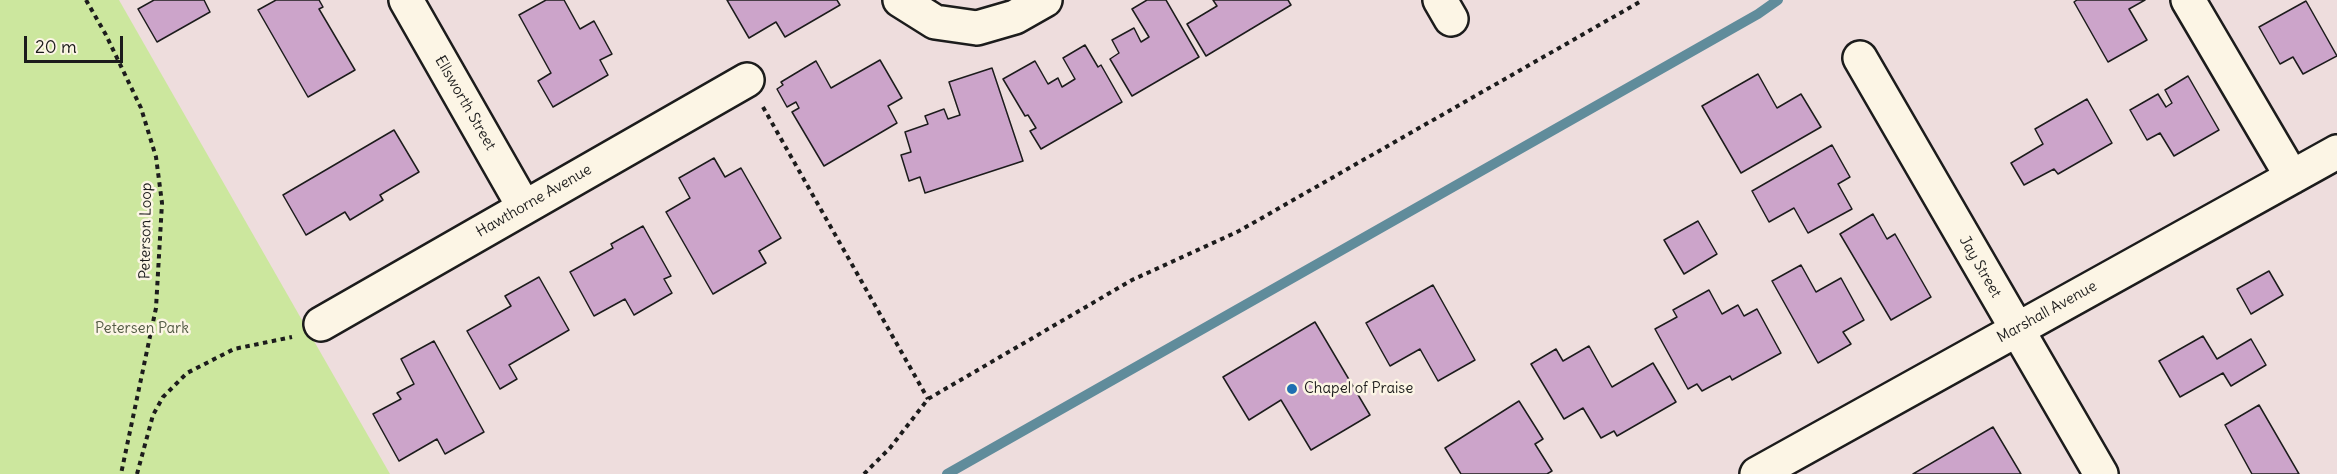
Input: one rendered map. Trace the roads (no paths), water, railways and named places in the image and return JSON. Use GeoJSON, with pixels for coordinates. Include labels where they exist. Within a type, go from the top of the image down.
{"type":"FeatureCollection","features":[{"type":"Feature","properties":{"kind":"street","name":"Ellsworth Street"},"geometry":{"type":"LineString","coordinates":[[406,0],[524,207]]}},
{"type":"Feature","properties":{"kind":"street"},"geometry":{"type":"LineString","coordinates":[[900,0],[935,22],[977,28],[1015,17],[1045,0]]}},
{"type":"Feature","properties":{"kind":"street"},"geometry":{"type":"LineString","coordinates":[[2188,0],[2292,177]]}},
{"type":"Feature","properties":{"kind":"street","name":"Jay Street"},"geometry":{"type":"LineString","coordinates":[[1860,58],[2101,474]]}},
{"type":"Feature","properties":{"kind":"street","name":"Hawthorne Avenue"},"geometry":{"type":"LineString","coordinates":[[321,324],[747,80]]}},
{"type":"Feature","properties":{"kind":"street","name":"Marshall Avenue"},"geometry":{"type":"LineString","coordinates":[[1757,474],[2337,152]]}},
{"type":"Feature","properties":{"kind":"waterway"},"geometry":{"type":"LineString","coordinates":[[947,474],[1758,14],[1778,0]]}},
{"type":"Feature","properties":{"kind":"place","name":"Chapel of Praise"},"geometry":{"type":"Point","coordinates":[1292,389]}},
{"type":"Feature","properties":{"kind":"park label","name":"Petersen Park"},"geometry":{"type":"Point","coordinates":[142,329]}}]}
